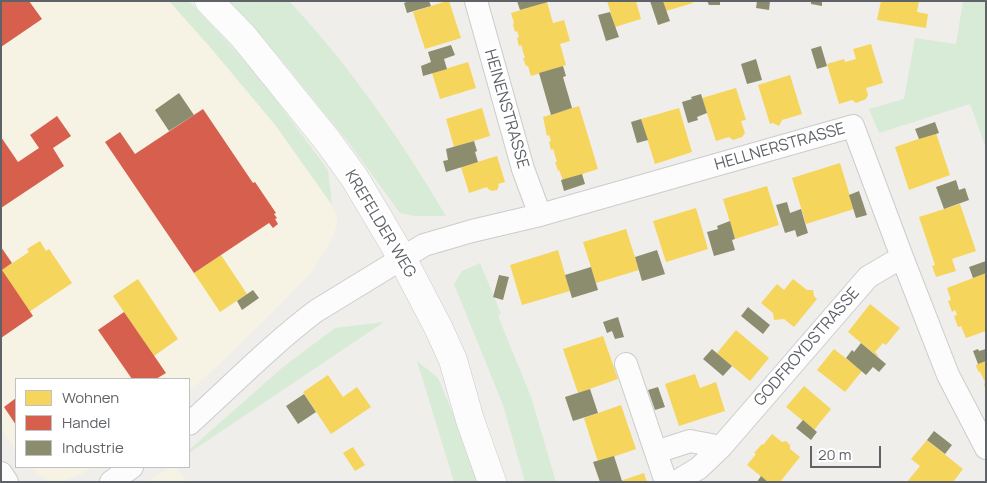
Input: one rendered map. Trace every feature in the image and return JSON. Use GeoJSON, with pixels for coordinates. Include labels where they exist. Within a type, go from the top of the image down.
{"type":"FeatureCollection","features":[{"type":"Feature","properties":{"kind":"street","name":"KREFELDER WEG"},"geometry":{"type":"LineString","coordinates":[[209,1],[243,36],[327,140],[354,177],[402,258],[453,360],[470,420],[492,482]]}},
{"type":"Feature","properties":{"kind":"street","name":"HEINENSTRASSE"},"geometry":{"type":"LineString","coordinates":[[476,1],[523,169],[540,215]]}},
{"type":"Feature","properties":{"kind":"street","name":"HELLNERSTRASSE"},"geometry":{"type":"LineString","coordinates":[[190,423],[300,323],[316,311],[424,245],[472,231],[540,215],[853,126],[948,375],[986,448]]}},
{"type":"Feature","properties":{"kind":"street","name":"GODFROYDSTRASSE"},"geometry":{"type":"LineString","coordinates":[[676,482],[699,468],[721,447],[868,277],[902,257]]}},
{"type":"Feature","properties":{"kind":"street"},"geometry":{"type":"LineString","coordinates":[[626,364],[666,482]]}},
{"type":"Feature","properties":{"kind":"street"},"geometry":{"type":"LineString","coordinates":[[656,452],[690,441],[721,447]]}},
{"type":"Feature","properties":{"kind":"street"},"geometry":{"type":"LineString","coordinates":[[111,482],[131,468]]}},
{"type":"Feature","properties":{"kind":"street"},"geometry":{"type":"LineString","coordinates":[[1,473],[7,482]]}},
{"type":"Feature","properties":{"kind":"shaded area"},"geometry":{"type":"Polygon","coordinates":[[[1,1],[169,1],[276,126],[332,205],[338,221],[333,237],[310,274],[272,313],[190,390],[190,378],[15,378],[15,450],[1,429],[1,1]]]}},
{"type":"Feature","properties":{"kind":"shaded area"},"geometry":{"type":"Polygon","coordinates":[[[30,468],[90,468],[60,482],[47,480],[30,468]]]}},
{"type":"Feature","properties":{"kind":"shaded area"},"geometry":{"type":"Polygon","coordinates":[[[168,468],[177,468],[187,482],[148,482],[168,468]]]}},
{"type":"Feature","properties":{"kind":"green space"},"geometry":{"type":"Polygon","coordinates":[[[169,1],[189,1],[253,69],[328,170],[332,205],[276,126],[169,1]]]}},
{"type":"Feature","properties":{"kind":"green space"},"geometry":{"type":"Polygon","coordinates":[[[223,1],[289,1],[333,51],[374,104],[446,216],[415,216],[400,213],[349,143],[280,58],[223,1]]]}},
{"type":"Feature","properties":{"kind":"green space"},"geometry":{"type":"Polygon","coordinates":[[[963,1],[986,1],[986,148],[970,104],[879,133],[869,109],[904,99],[915,38],[956,44],[963,1]]]}},
{"type":"Feature","properties":{"kind":"green space"},"geometry":{"type":"Polygon","coordinates":[[[480,263],[501,314],[498,316],[531,397],[556,482],[525,482],[503,405],[454,284],[462,271],[480,263]]]}},
{"type":"Feature","properties":{"kind":"green space"},"geometry":{"type":"Polygon","coordinates":[[[384,322],[190,452],[190,449],[283,367],[335,328],[384,322]]]}},
{"type":"Feature","properties":{"kind":"green space"},"geometry":{"type":"Polygon","coordinates":[[[417,361],[438,378],[469,452],[479,482],[454,482],[417,361]]]}},
{"type":"Feature","properties":{"kind":"building: Wohnen"},"geometry":{"type":"Polygon","coordinates":[[[449,1],[461,38],[425,49],[413,12],[449,1]]]}},
{"type":"Feature","properties":{"kind":"building: Wohnen"},"geometry":{"type":"Polygon","coordinates":[[[607,1],[636,1],[641,19],[615,27],[607,1]]]}},
{"type":"Feature","properties":{"kind":"building: Wohnen"},"geometry":{"type":"Polygon","coordinates":[[[663,1],[692,1],[693,3],[666,11],[663,1]]]}},
{"type":"Feature","properties":{"kind":"building: Wohnen"},"geometry":{"type":"Polygon","coordinates":[[[881,1],[919,1],[917,12],[928,14],[926,28],[877,20],[881,1]]]}},
{"type":"Feature","properties":{"kind":"building: Wohnen"},"geometry":{"type":"Polygon","coordinates":[[[547,2],[553,23],[564,20],[570,41],[560,44],[566,65],[531,76],[523,58],[525,58],[521,45],[519,46],[517,38],[519,37],[517,31],[515,32],[511,13],[547,2]]]}},
{"type":"Feature","properties":{"kind":"building: Wohnen"},"geometry":{"type":"Polygon","coordinates":[[[871,44],[883,83],[866,88],[868,95],[866,99],[856,103],[852,100],[839,104],[827,64],[844,59],[845,62],[856,59],[853,49],[871,44]]]}},
{"type":"Feature","properties":{"kind":"building: Wohnen"},"geometry":{"type":"Polygon","coordinates":[[[468,62],[476,88],[440,99],[432,73],[468,62]]]}},
{"type":"Feature","properties":{"kind":"building: Wohnen"},"geometry":{"type":"Polygon","coordinates":[[[790,75],[802,114],[782,120],[779,126],[773,123],[770,124],[758,85],[790,75]]]}},
{"type":"Feature","properties":{"kind":"building: Wohnen"},"geometry":{"type":"Polygon","coordinates":[[[736,88],[746,120],[741,121],[745,133],[742,137],[733,140],[729,137],[716,141],[702,98],[736,88]]]}},
{"type":"Feature","properties":{"kind":"building: Wohnen"},"geometry":{"type":"Polygon","coordinates":[[[579,106],[598,169],[563,180],[555,162],[557,162],[553,149],[551,150],[549,142],[551,141],[549,135],[547,136],[543,117],[579,106]]]}},
{"type":"Feature","properties":{"kind":"building: Wohnen"},"geometry":{"type":"Polygon","coordinates":[[[482,108],[490,136],[454,147],[446,119],[482,108]]]}},
{"type":"Feature","properties":{"kind":"building: Wohnen"},"geometry":{"type":"Polygon","coordinates":[[[679,108],[692,152],[655,164],[641,119],[679,108]]]}},
{"type":"Feature","properties":{"kind":"building: Wohnen"},"geometry":{"type":"Polygon","coordinates":[[[936,133],[950,175],[909,190],[895,147],[936,133]]]}},
{"type":"Feature","properties":{"kind":"building: Wohnen"},"geometry":{"type":"Polygon","coordinates":[[[497,156],[505,182],[498,184],[497,190],[492,191],[487,187],[469,193],[461,167],[497,156]]]}},
{"type":"Feature","properties":{"kind":"building: Wohnen"},"geometry":{"type":"Polygon","coordinates":[[[840,163],[854,209],[806,224],[792,178],[840,163]]]}},
{"type":"Feature","properties":{"kind":"building: Wohnen"},"geometry":{"type":"Polygon","coordinates":[[[767,186],[779,225],[735,239],[723,199],[767,186]]]}},
{"type":"Feature","properties":{"kind":"building: Wohnen"},"geometry":{"type":"Polygon","coordinates":[[[960,204],[976,251],[952,259],[956,271],[936,277],[932,266],[935,265],[919,217],[960,204]]]}},
{"type":"Feature","properties":{"kind":"building: Wohnen"},"geometry":{"type":"Polygon","coordinates":[[[696,208],[708,249],[666,262],[653,221],[696,208]]]}},
{"type":"Feature","properties":{"kind":"building: Wohnen"},"geometry":{"type":"Polygon","coordinates":[[[626,229],[639,270],[596,283],[583,242],[626,229]]]}},
{"type":"Feature","properties":{"kind":"building: Wohnen"},"geometry":{"type":"Polygon","coordinates":[[[40,241],[46,251],[49,249],[72,283],[29,312],[2,270],[29,252],[27,249],[40,241]]]}},
{"type":"Feature","properties":{"kind":"building: Wohnen"},"geometry":{"type":"Polygon","coordinates":[[[558,250],[570,291],[522,305],[510,265],[558,250]]]}},
{"type":"Feature","properties":{"kind":"building: Wohnen"},"geometry":{"type":"Polygon","coordinates":[[[221,255],[247,294],[220,312],[194,273],[221,255]]]}},
{"type":"Feature","properties":{"kind":"building: Wohnen"},"geometry":{"type":"Polygon","coordinates":[[[986,273],[986,331],[966,338],[961,326],[958,327],[954,316],[957,315],[955,310],[952,312],[948,301],[951,300],[947,288],[986,273]]]}},
{"type":"Feature","properties":{"kind":"building: Wohnen"},"geometry":{"type":"Polygon","coordinates":[[[138,279],[178,339],[154,356],[113,296],[138,279]]]}},
{"type":"Feature","properties":{"kind":"building: Wohnen"},"geometry":{"type":"Polygon","coordinates":[[[793,279],[807,290],[813,290],[814,296],[817,299],[794,327],[784,319],[774,320],[773,313],[761,303],[777,284],[784,290],[793,279]]]}},
{"type":"Feature","properties":{"kind":"building: Wohnen"},"geometry":{"type":"Polygon","coordinates":[[[870,304],[900,328],[886,345],[883,343],[875,352],[877,356],[848,332],[870,304]]]}},
{"type":"Feature","properties":{"kind":"building: Wohnen"},"geometry":{"type":"Polygon","coordinates":[[[736,330],[769,358],[750,381],[717,353],[736,330]]]}},
{"type":"Feature","properties":{"kind":"building: Wohnen"},"geometry":{"type":"Polygon","coordinates":[[[603,336],[618,379],[578,393],[563,349],[603,336]]]}},
{"type":"Feature","properties":{"kind":"building: Wohnen"},"geometry":{"type":"Polygon","coordinates":[[[834,349],[862,371],[845,392],[817,370],[834,349]]]}},
{"type":"Feature","properties":{"kind":"building: Wohnen"},"geometry":{"type":"Polygon","coordinates":[[[986,361],[986,389],[985,382],[976,366],[986,361]]]}},
{"type":"Feature","properties":{"kind":"building: Wohnen"},"geometry":{"type":"Polygon","coordinates":[[[695,374],[700,388],[716,382],[725,411],[679,426],[665,384],[695,374]]]}},
{"type":"Feature","properties":{"kind":"building: Wohnen"},"geometry":{"type":"Polygon","coordinates":[[[328,375],[343,397],[357,387],[371,407],[331,434],[303,392],[328,375]]]}},
{"type":"Feature","properties":{"kind":"building: Wohnen"},"geometry":{"type":"Polygon","coordinates":[[[804,386],[831,409],[814,430],[786,407],[804,386]]]}},
{"type":"Feature","properties":{"kind":"building: Wohnen"},"geometry":{"type":"Polygon","coordinates":[[[621,405],[636,449],[598,462],[584,418],[621,405]]]}},
{"type":"Feature","properties":{"kind":"building: Wohnen"},"geometry":{"type":"Polygon","coordinates":[[[772,434],[782,442],[786,441],[790,445],[790,449],[800,457],[780,482],[768,482],[747,465],[756,454],[754,453],[772,434]]]}},
{"type":"Feature","properties":{"kind":"building: Wohnen"},"geometry":{"type":"Polygon","coordinates":[[[927,440],[963,469],[953,482],[907,482],[920,466],[911,459],[927,440]]]}},
{"type":"Feature","properties":{"kind":"building: Wohnen"},"geometry":{"type":"Polygon","coordinates":[[[353,447],[365,465],[355,471],[343,453],[353,447]]]}},
{"type":"Feature","properties":{"kind":"building: Wohnen"},"geometry":{"type":"Polygon","coordinates":[[[644,473],[647,482],[620,482],[620,481],[644,473]]]}},
{"type":"Feature","properties":{"kind":"building: Handel"},"geometry":{"type":"Polygon","coordinates":[[[1,1],[29,1],[42,19],[1,47],[1,1]]]}},
{"type":"Feature","properties":{"kind":"building: Handel"},"geometry":{"type":"Polygon","coordinates":[[[203,109],[253,183],[255,182],[276,213],[274,214],[278,224],[273,228],[269,223],[194,273],[105,142],[120,132],[135,154],[203,109]]]}},
{"type":"Feature","properties":{"kind":"building: Handel"},"geometry":{"type":"Polygon","coordinates":[[[57,116],[71,136],[53,148],[64,166],[1,208],[1,137],[18,162],[39,148],[30,135],[57,116]]]}},
{"type":"Feature","properties":{"kind":"building: Handel"},"geometry":{"type":"Polygon","coordinates":[[[1,247],[12,263],[2,270],[33,316],[1,338],[1,247]]]}},
{"type":"Feature","properties":{"kind":"building: Handel"},"geometry":{"type":"Polygon","coordinates":[[[124,312],[166,373],[158,378],[131,378],[98,330],[124,312]]]}},
{"type":"Feature","properties":{"kind":"building: Handel"},"geometry":{"type":"Polygon","coordinates":[[[15,399],[15,424],[4,407],[15,399]]]}},
{"type":"Feature","properties":{"kind":"building: Industrie"},"geometry":{"type":"Polygon","coordinates":[[[409,1],[429,1],[431,6],[407,13],[404,3],[409,1]]]}},
{"type":"Feature","properties":{"kind":"building: Industrie"},"geometry":{"type":"Polygon","coordinates":[[[517,1],[548,1],[548,2],[520,10],[517,1]]]}},
{"type":"Feature","properties":{"kind":"building: Industrie"},"geometry":{"type":"Polygon","coordinates":[[[650,1],[663,1],[670,21],[658,25],[650,1]]]}},
{"type":"Feature","properties":{"kind":"building: Industrie"},"geometry":{"type":"Polygon","coordinates":[[[707,1],[720,1],[720,5],[709,5],[707,1]]]}},
{"type":"Feature","properties":{"kind":"building: Industrie"},"geometry":{"type":"Polygon","coordinates":[[[757,1],[770,1],[769,10],[756,8],[757,1]]]}},
{"type":"Feature","properties":{"kind":"building: Industrie"},"geometry":{"type":"Polygon","coordinates":[[[811,1],[822,1],[822,6],[811,4],[811,1]]]}},
{"type":"Feature","properties":{"kind":"building: Industrie"},"geometry":{"type":"Polygon","coordinates":[[[610,12],[619,37],[606,41],[598,15],[610,12]]]}},
{"type":"Feature","properties":{"kind":"building: Industrie"},"geometry":{"type":"Polygon","coordinates":[[[451,45],[455,55],[444,59],[447,69],[423,76],[421,66],[431,62],[428,52],[451,45]]]}},
{"type":"Feature","properties":{"kind":"building: Industrie"},"geometry":{"type":"Polygon","coordinates":[[[821,46],[827,66],[817,69],[811,49],[821,46]]]}},
{"type":"Feature","properties":{"kind":"building: Industrie"},"geometry":{"type":"Polygon","coordinates":[[[756,59],[762,80],[747,84],[741,64],[756,59]]]}},
{"type":"Feature","properties":{"kind":"building: Industrie"},"geometry":{"type":"Polygon","coordinates":[[[563,66],[566,76],[563,77],[572,108],[551,115],[539,73],[563,66]]]}},
{"type":"Feature","properties":{"kind":"building: Industrie"},"geometry":{"type":"Polygon","coordinates":[[[179,93],[194,115],[169,131],[155,110],[179,93]]]}},
{"type":"Feature","properties":{"kind":"building: Industrie"},"geometry":{"type":"Polygon","coordinates":[[[701,94],[707,113],[697,117],[698,120],[688,123],[682,102],[701,94]]]}},
{"type":"Feature","properties":{"kind":"building: Industrie"},"geometry":{"type":"Polygon","coordinates":[[[641,119],[648,140],[637,143],[631,122],[641,119]]]}},
{"type":"Feature","properties":{"kind":"building: Industrie"},"geometry":{"type":"Polygon","coordinates":[[[935,122],[939,133],[919,139],[915,129],[935,122]]]}},
{"type":"Feature","properties":{"kind":"building: Industrie"},"geometry":{"type":"Polygon","coordinates":[[[474,141],[478,162],[446,172],[443,161],[448,160],[446,149],[474,141]]]}},
{"type":"Feature","properties":{"kind":"building: Industrie"},"geometry":{"type":"Polygon","coordinates":[[[582,174],[585,184],[564,191],[561,180],[582,174]]]}},
{"type":"Feature","properties":{"kind":"building: Industrie"},"geometry":{"type":"Polygon","coordinates":[[[956,180],[959,190],[965,188],[969,200],[944,209],[936,187],[956,180]]]}},
{"type":"Feature","properties":{"kind":"building: Industrie"},"geometry":{"type":"Polygon","coordinates":[[[859,191],[867,215],[856,218],[849,195],[859,191]]]}},
{"type":"Feature","properties":{"kind":"building: Industrie"},"geometry":{"type":"Polygon","coordinates":[[[787,202],[790,213],[801,209],[808,233],[797,237],[795,230],[785,233],[776,205],[787,202]]]}},
{"type":"Feature","properties":{"kind":"building: Industrie"},"geometry":{"type":"Polygon","coordinates":[[[730,221],[735,239],[732,240],[735,250],[714,256],[707,232],[718,229],[717,226],[730,221]]]}},
{"type":"Feature","properties":{"kind":"building: Industrie"},"geometry":{"type":"Polygon","coordinates":[[[657,250],[665,274],[642,281],[635,257],[657,250]]]}},
{"type":"Feature","properties":{"kind":"building: Industrie"},"geometry":{"type":"Polygon","coordinates":[[[986,261],[986,273],[973,278],[969,267],[986,261]]]}},
{"type":"Feature","properties":{"kind":"building: Industrie"},"geometry":{"type":"Polygon","coordinates":[[[591,267],[598,290],[572,298],[565,275],[591,267]]]}},
{"type":"Feature","properties":{"kind":"building: Industrie"},"geometry":{"type":"Polygon","coordinates":[[[499,275],[509,277],[503,300],[493,297],[499,275]]]}},
{"type":"Feature","properties":{"kind":"building: Industrie"},"geometry":{"type":"Polygon","coordinates":[[[253,290],[259,298],[242,310],[237,301],[253,290]]]}},
{"type":"Feature","properties":{"kind":"building: Industrie"},"geometry":{"type":"Polygon","coordinates":[[[748,307],[770,325],[763,334],[741,316],[748,307]]]}},
{"type":"Feature","properties":{"kind":"building: Industrie"},"geometry":{"type":"Polygon","coordinates":[[[618,317],[624,337],[615,339],[612,331],[607,333],[603,322],[618,317]]]}},
{"type":"Feature","properties":{"kind":"building: Industrie"},"geometry":{"type":"Polygon","coordinates":[[[861,343],[886,364],[879,372],[873,367],[866,375],[846,358],[861,343]]]}},
{"type":"Feature","properties":{"kind":"building: Industrie"},"geometry":{"type":"Polygon","coordinates":[[[712,349],[732,366],[723,376],[703,359],[712,349]]]}},
{"type":"Feature","properties":{"kind":"building: Industrie"},"geometry":{"type":"Polygon","coordinates":[[[978,349],[979,351],[986,349],[986,361],[978,364],[973,351],[978,349]]]}},
{"type":"Feature","properties":{"kind":"building: Industrie"},"geometry":{"type":"Polygon","coordinates":[[[658,387],[665,407],[655,410],[648,390],[658,387]]]}},
{"type":"Feature","properties":{"kind":"building: Industrie"},"geometry":{"type":"Polygon","coordinates":[[[590,389],[598,413],[573,421],[565,397],[590,389]]]}},
{"type":"Feature","properties":{"kind":"building: Industrie"},"geometry":{"type":"Polygon","coordinates":[[[304,394],[316,412],[298,424],[286,406],[304,394]]]}},
{"type":"Feature","properties":{"kind":"building: Industrie"},"geometry":{"type":"Polygon","coordinates":[[[803,420],[817,432],[811,440],[796,428],[803,420]]]}},
{"type":"Feature","properties":{"kind":"building: Industrie"},"geometry":{"type":"Polygon","coordinates":[[[934,431],[952,445],[945,454],[927,440],[934,431]]]}},
{"type":"Feature","properties":{"kind":"building: Industrie"},"geometry":{"type":"Polygon","coordinates":[[[614,456],[622,481],[600,482],[593,462],[614,456]]]}},
{"type":"Feature","properties":{"kind":"building: Industrie"},"geometry":{"type":"Polygon","coordinates":[[[761,476],[768,482],[757,482],[761,476]]]}}]}
